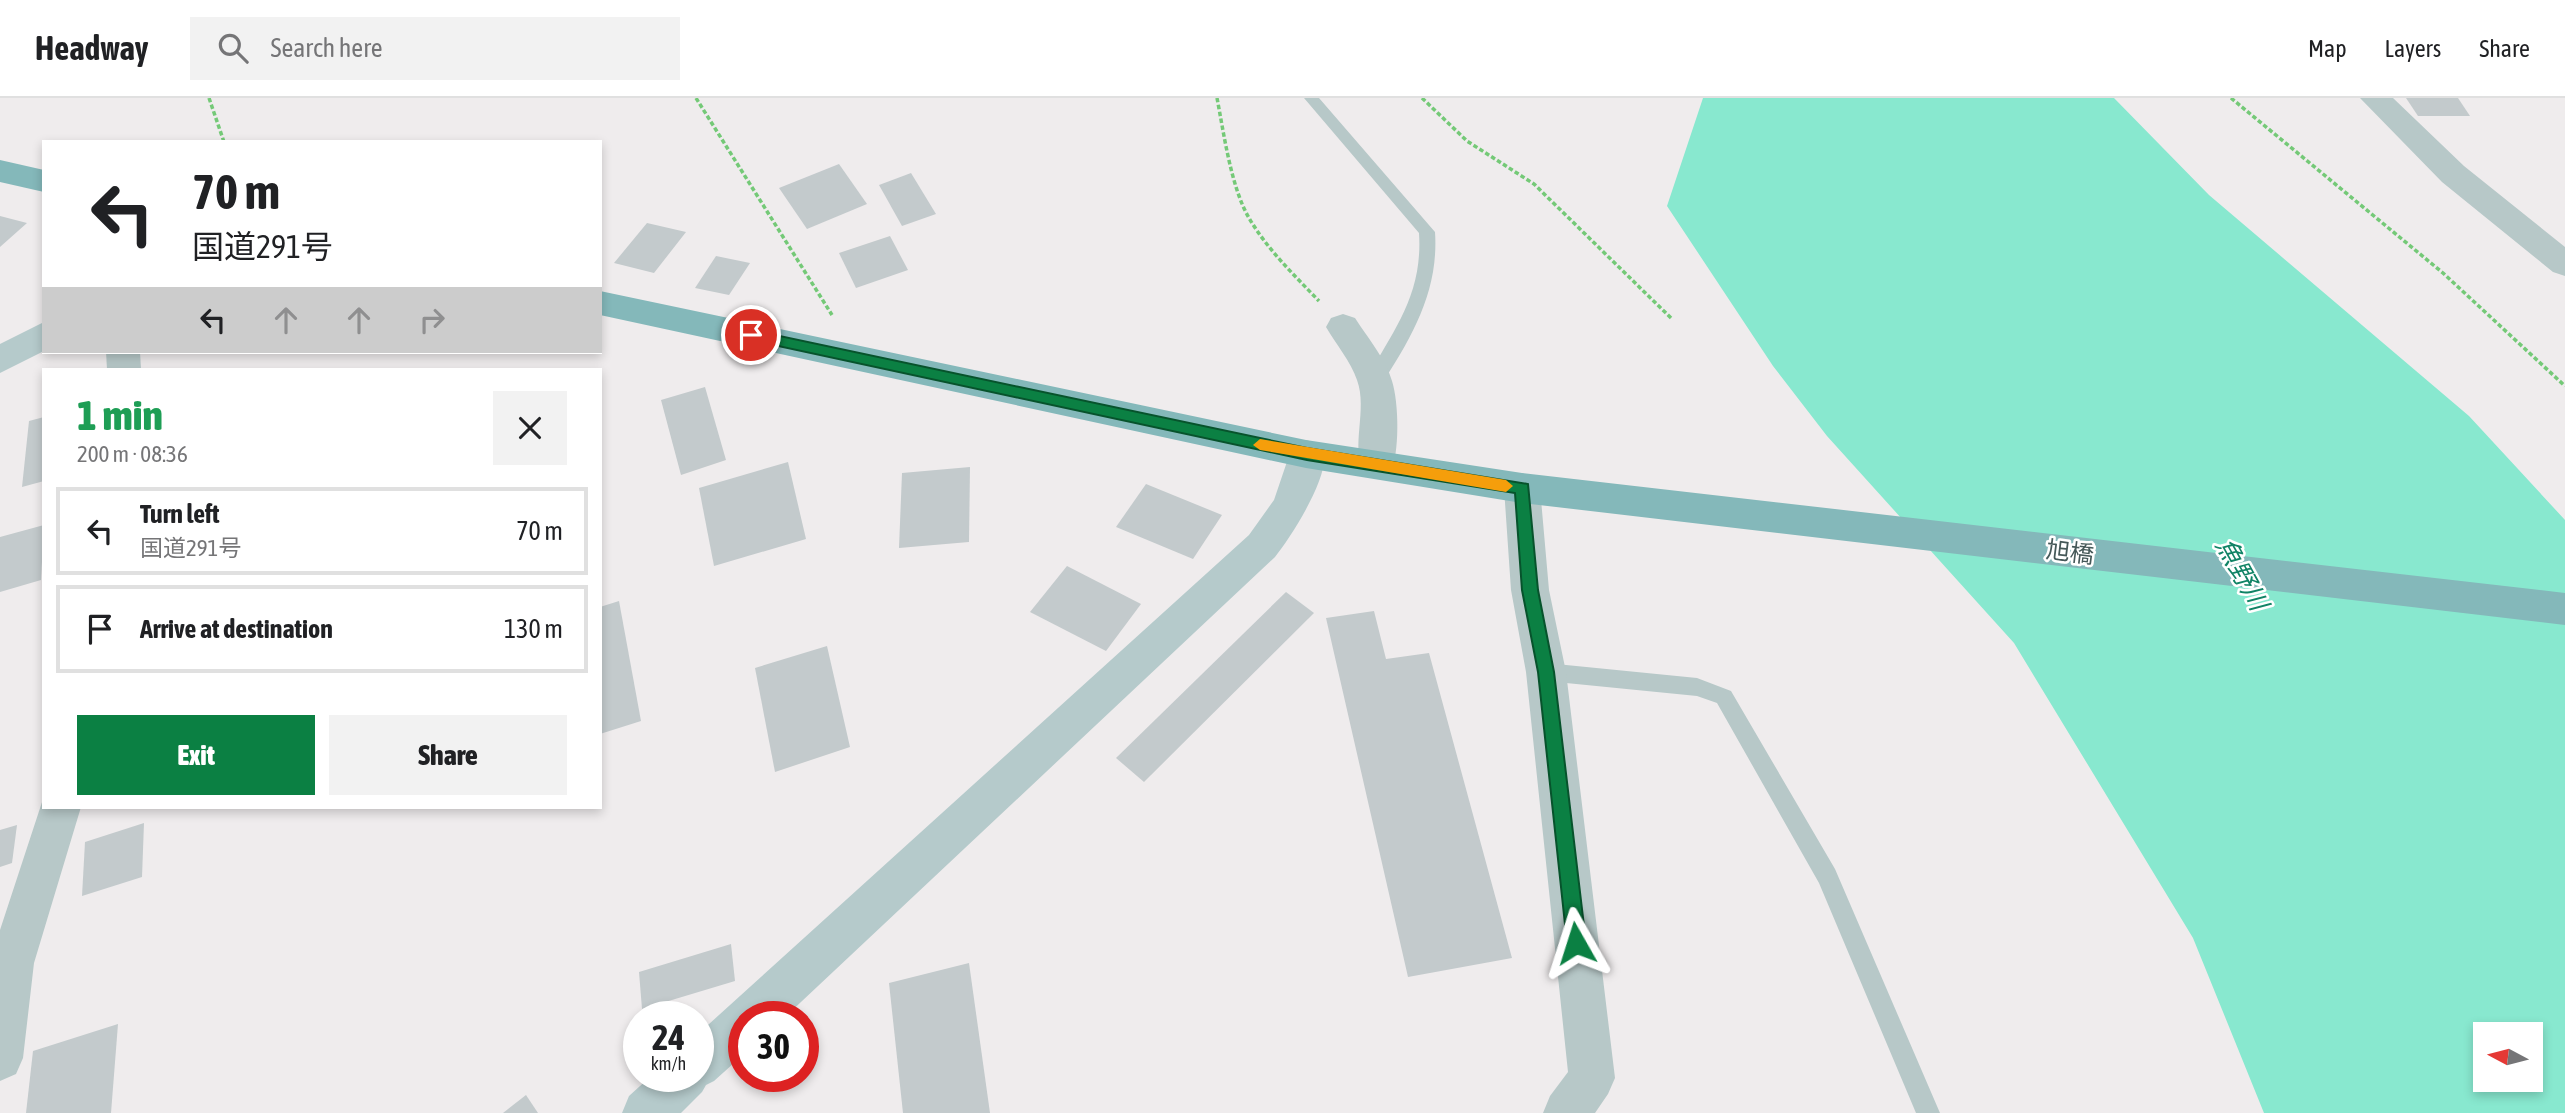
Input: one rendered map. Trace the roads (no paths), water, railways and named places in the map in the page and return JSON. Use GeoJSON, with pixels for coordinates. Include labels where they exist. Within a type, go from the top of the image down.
{"type":"FeatureCollection","features":[{"type":"Feature","properties":{"kind":"highway"},"geometry":{"type":"LineString","coordinates":[[0,172],[42,181]]}},
{"type":"Feature","properties":{"kind":"highway","name":"旭橋"},"geometry":{"type":"LineString","coordinates":[[602,303],[1307,454],[1522,488],[2565,609]]}},
{"type":"Feature","properties":{"kind":"street"},"geometry":{"type":"LineString","coordinates":[[2375,98],[2453,174],[2565,264]]}},
{"type":"Feature","properties":{"kind":"street"},"geometry":{"type":"LineString","coordinates":[[1343,327],[1375,380],[1379,416],[1377,464]]}},
{"type":"Feature","properties":{"kind":"street"},"geometry":{"type":"LineString","coordinates":[[0,360],[42,336]]}},
{"type":"Feature","properties":{"kind":"street"},"geometry":{"type":"LineString","coordinates":[[768,1001],[1262,546],[1285,518],[1300,487],[1307,454]]}},
{"type":"Feature","properties":{"kind":"street"},"geometry":{"type":"LineString","coordinates":[[1522,488],[1530,590],[1546,672],[1591,1078],[1567,1113]]}},
{"type":"Feature","properties":{"kind":"street"},"geometry":{"type":"LineString","coordinates":[[0,1058],[6,965],[59,809]]}},
{"type":"Feature","properties":{"kind":"street"},"geometry":{"type":"LineString","coordinates":[[714,1050],[728,1038]]}},
{"type":"Feature","properties":{"kind":"street"},"geometry":{"type":"LineString","coordinates":[[646,1113],[669,1092]]}},
{"type":"Feature","properties":{"kind":"lane"},"geometry":{"type":"LineString","coordinates":[[1311,98],[1427,232],[1430,255],[1425,283],[1404,334],[1375,380]]}},
{"type":"Feature","properties":{"kind":"lane"},"geometry":{"type":"LineString","coordinates":[[1546,672],[1697,687],[1724,697],[1827,876],[1928,1113]]}},
{"type":"Feature","properties":{"kind":"water","name":"魚野川"},"geometry":{"type":"Polygon","coordinates":[[[1703,98],[2114,98],[2209,195],[2469,416],[2565,520],[2565,1113],[2264,1113],[2193,938],[2014,643],[1827,436],[1773,366],[1667,206],[1703,98]]]}}]}
